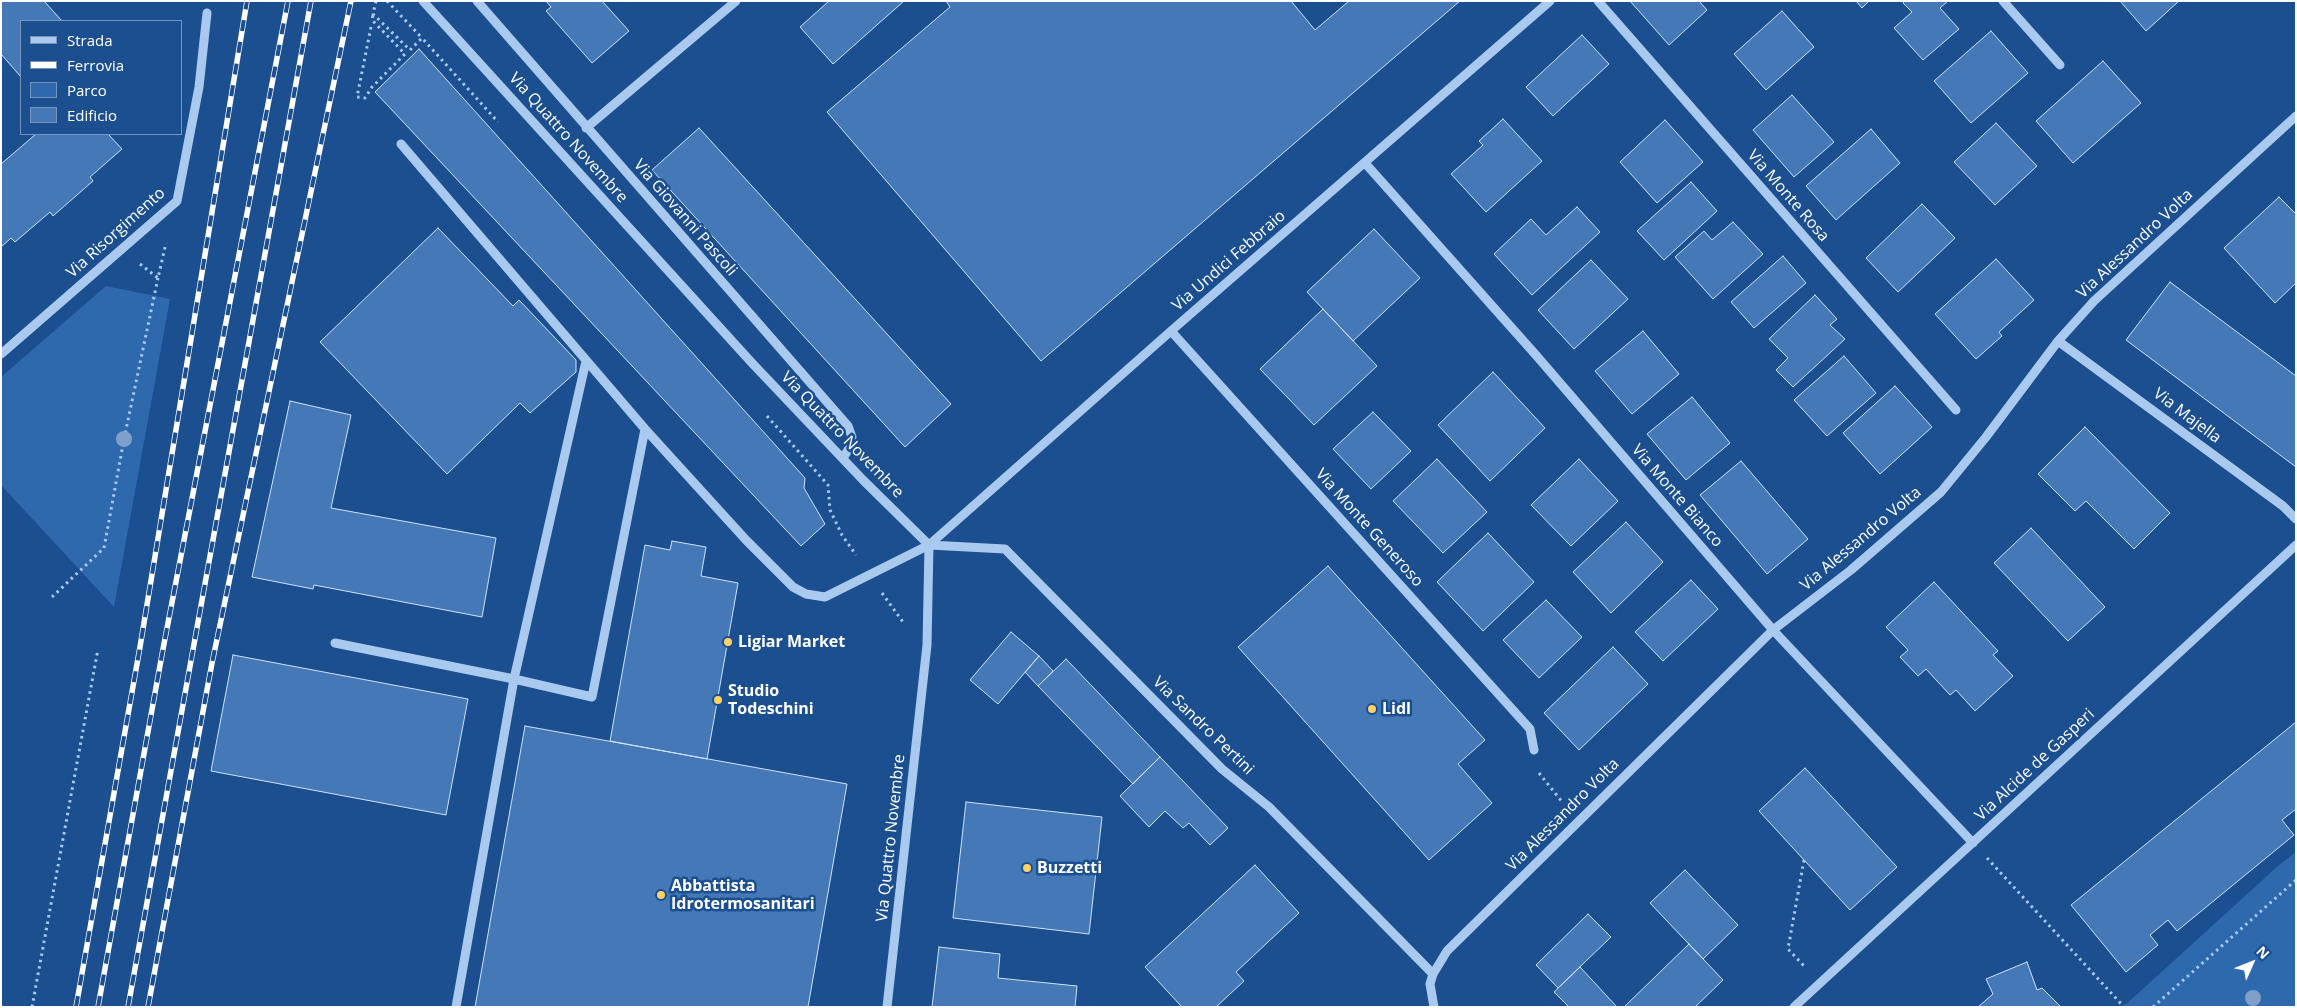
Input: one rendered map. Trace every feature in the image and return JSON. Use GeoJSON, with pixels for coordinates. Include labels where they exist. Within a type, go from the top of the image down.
{"type":"FeatureCollection","features":[{"type":"Feature","properties":{"kind":"street","name":"Via Quattro Novembre"},"geometry":{"type":"LineString","coordinates":[[423,1],[752,363],[929,545],[927,645],[886,1007]]}},
{"type":"Feature","properties":{"kind":"street","name":"Via Giovanni Pascoli"},"geometry":{"type":"LineString","coordinates":[[477,1],[848,426],[852,437],[850,447],[843,458]]}},
{"type":"Feature","properties":{"kind":"street"},"geometry":{"type":"LineString","coordinates":[[586,128],[736,1]]}},
{"type":"Feature","properties":{"kind":"street","name":"Via Undici Febbraio"},"geometry":{"type":"LineString","coordinates":[[929,545],[1171,331],[1550,1]]}},
{"type":"Feature","properties":{"kind":"street","name":"Via Monte Rosa"},"geometry":{"type":"LineString","coordinates":[[1598,1],[1956,410]]}},
{"type":"Feature","properties":{"kind":"street"},"geometry":{"type":"LineString","coordinates":[[2003,1],[2060,65]]}},
{"type":"Feature","properties":{"kind":"street","name":"Via Risorgimento"},"geometry":{"type":"LineString","coordinates":[[1,354],[177,201],[198,87],[207,13]]}},
{"type":"Feature","properties":{"kind":"street","name":"Via Alessandro Volta"},"geometry":{"type":"LineString","coordinates":[[1433,974],[1447,951],[1773,630],[1851,570],[1941,492],[1986,438],[2058,341],[2094,301],[2296,116]]}},
{"type":"Feature","properties":{"kind":"street"},"geometry":{"type":"LineString","coordinates":[[401,144],[645,429],[746,540],[793,587],[806,594],[825,597],[929,545]]}},
{"type":"Feature","properties":{"kind":"street","name":"Via Monte Bianco"},"geometry":{"type":"LineString","coordinates":[[1364,163],[1535,354],[1773,630],[1973,843]]}},
{"type":"Feature","properties":{"kind":"street","name":"Via Monte Generoso"},"geometry":{"type":"LineString","coordinates":[[1171,331],[1530,729],[1534,750]]}},
{"type":"Feature","properties":{"kind":"street","name":"Via Majella"},"geometry":{"type":"LineString","coordinates":[[2058,341],[2283,506],[2296,519]]}},
{"type":"Feature","properties":{"kind":"street"},"geometry":{"type":"LineString","coordinates":[[456,1007],[514,679],[586,361]]}},
{"type":"Feature","properties":{"kind":"street"},"geometry":{"type":"LineString","coordinates":[[335,643],[514,679],[592,697],[645,429]]}},
{"type":"Feature","properties":{"kind":"street","name":"Via Sandro Pertini"},"geometry":{"type":"LineString","coordinates":[[929,545],[1004,549],[1222,769],[1269,807],[1433,974]]}},
{"type":"Feature","properties":{"kind":"street","name":"Via Alcide de Gasperi"},"geometry":{"type":"LineString","coordinates":[[1794,1007],[2296,545]]}},
{"type":"Feature","properties":{"kind":"street"},"geometry":{"type":"LineString","coordinates":[[1433,974],[1430,984],[1434,1007]]}},
{"type":"Feature","properties":{"kind":"path"},"geometry":{"type":"LineString","coordinates":[[371,27],[357,97],[365,98],[372,87],[405,54],[372,20],[376,1]]}},
{"type":"Feature","properties":{"kind":"path"},"geometry":{"type":"LineString","coordinates":[[387,1],[502,126]]}},
{"type":"Feature","properties":{"kind":"path"},"geometry":{"type":"LineString","coordinates":[[373,14],[410,50],[422,38]]}},
{"type":"Feature","properties":{"kind":"path"},"geometry":{"type":"LineString","coordinates":[[52,598],[104,548],[124,439],[158,278]]}},
{"type":"Feature","properties":{"kind":"path"},"geometry":{"type":"LineString","coordinates":[[762,410],[828,485],[830,510],[842,535],[908,630]]}},
{"type":"Feature","properties":{"kind":"path"},"geometry":{"type":"LineString","coordinates":[[32,1007],[98,649]]}},
{"type":"Feature","properties":{"kind":"path"},"geometry":{"type":"LineString","coordinates":[[1534,750],[1539,772],[1577,822]]}},
{"type":"Feature","properties":{"kind":"path"},"geometry":{"type":"LineString","coordinates":[[1973,843],[2124,1007]]}},
{"type":"Feature","properties":{"kind":"path"},"geometry":{"type":"LineString","coordinates":[[1804,860],[1788,949],[1821,983]]}},
{"type":"Feature","properties":{"kind":"path"},"geometry":{"type":"LineString","coordinates":[[2153,1007],[2296,880]]}},
{"type":"Feature","properties":{"kind":"green space"},"geometry":{"type":"Polygon","coordinates":[[[106,286],[170,299],[114,607],[1,485],[1,377],[106,286]]]}},
{"type":"Feature","properties":{"kind":"green space"},"geometry":{"type":"Polygon","coordinates":[[[2296,852],[2296,1007],[2123,1007],[2279,865],[2296,852]]]}},
{"type":"Feature","properties":{"kind":"building"},"geometry":{"type":"Polygon","coordinates":[[[1,1],[44,1],[61,20],[20,20],[20,76],[1,54],[1,1]]]}},
{"type":"Feature","properties":{"kind":"building"},"geometry":{"type":"Polygon","coordinates":[[[546,1],[602,1],[629,31],[592,63],[546,11],[551,7],[546,1]]]}},
{"type":"Feature","properties":{"kind":"building"},"geometry":{"type":"Polygon","coordinates":[[[829,1],[904,1],[833,64],[800,27],[829,1]]]}},
{"type":"Feature","properties":{"kind":"building"},"geometry":{"type":"Polygon","coordinates":[[[946,1],[1291,1],[1315,30],[1349,1],[1460,1],[1041,361],[827,112],[950,7],[946,1]]]}},
{"type":"Feature","properties":{"kind":"building"},"geometry":{"type":"Polygon","coordinates":[[[1630,1],[1699,1],[1707,10],[1669,45],[1630,1]]]}},
{"type":"Feature","properties":{"kind":"building"},"geometry":{"type":"Polygon","coordinates":[[[1856,1],[1869,1],[1862,8],[1856,1]]]}},
{"type":"Feature","properties":{"kind":"building"},"geometry":{"type":"Polygon","coordinates":[[[1905,1],[1948,1],[1940,8],[1959,29],[1923,60],[1894,28],[1912,12],[1903,3],[1905,1]]]}},
{"type":"Feature","properties":{"kind":"building"},"geometry":{"type":"Polygon","coordinates":[[[2120,1],[2179,1],[2146,31],[2120,1]]]}},
{"type":"Feature","properties":{"kind":"building"},"geometry":{"type":"Polygon","coordinates":[[[1782,11],[1814,47],[1766,90],[1734,54],[1782,11]]]}},
{"type":"Feature","properties":{"kind":"building"},"geometry":{"type":"Polygon","coordinates":[[[1991,31],[2028,73],[1971,123],[1934,81],[1991,31]]]}},
{"type":"Feature","properties":{"kind":"building"},"geometry":{"type":"Polygon","coordinates":[[[1582,35],[1609,64],[1553,116],[1526,87],[1582,35]]]}},
{"type":"Feature","properties":{"kind":"building"},"geometry":{"type":"Polygon","coordinates":[[[419,49],[805,478],[804,488],[825,524],[801,546],[375,92],[419,49]]]}},
{"type":"Feature","properties":{"kind":"building"},"geometry":{"type":"Polygon","coordinates":[[[2103,61],[2141,103],[2073,163],[2036,121],[2103,61]]]}},
{"type":"Feature","properties":{"kind":"building"},"geometry":{"type":"Polygon","coordinates":[[[1792,95],[1834,142],[1794,177],[1753,130],[1792,95]]]}},
{"type":"Feature","properties":{"kind":"building"},"geometry":{"type":"Polygon","coordinates":[[[1503,119],[1542,161],[1486,212],[1451,174],[1483,145],[1479,141],[1503,119]]]}},
{"type":"Feature","properties":{"kind":"building"},"geometry":{"type":"Polygon","coordinates":[[[1665,120],[1703,162],[1657,203],[1620,162],[1665,120]]]}},
{"type":"Feature","properties":{"kind":"building"},"geometry":{"type":"Polygon","coordinates":[[[1996,123],[2037,166],[1995,205],[1954,162],[1996,123]]]}},
{"type":"Feature","properties":{"kind":"building"},"geometry":{"type":"Polygon","coordinates":[[[699,128],[951,404],[905,447],[652,170],[699,128]]]}},
{"type":"Feature","properties":{"kind":"building"},"geometry":{"type":"Polygon","coordinates":[[[1871,129],[1900,163],[1836,220],[1806,186],[1871,129]]]}},
{"type":"Feature","properties":{"kind":"building"},"geometry":{"type":"Polygon","coordinates":[[[35,135],[109,135],[122,149],[90,177],[93,181],[53,216],[50,212],[15,242],[11,238],[1,247],[1,164],[35,135]]]}},
{"type":"Feature","properties":{"kind":"building"},"geometry":{"type":"Polygon","coordinates":[[[1691,182],[1717,211],[1664,260],[1637,231],[1691,182]]]}},
{"type":"Feature","properties":{"kind":"building"},"geometry":{"type":"Polygon","coordinates":[[[2279,197],[2296,214],[2296,283],[2275,303],[2224,248],[2279,197]]]}},
{"type":"Feature","properties":{"kind":"building"},"geometry":{"type":"Polygon","coordinates":[[[1922,204],[1955,238],[1898,292],[1866,258],[1922,204]]]}},
{"type":"Feature","properties":{"kind":"building"},"geometry":{"type":"Polygon","coordinates":[[[1577,207],[1600,232],[1532,295],[1494,254],[1531,219],[1546,235],[1577,207]]]}},
{"type":"Feature","properties":{"kind":"building"},"geometry":{"type":"Polygon","coordinates":[[[1733,222],[1763,254],[1713,299],[1675,257],[1704,231],[1712,240],[1733,222]]]}},
{"type":"Feature","properties":{"kind":"building"},"geometry":{"type":"Polygon","coordinates":[[[438,228],[513,306],[519,300],[576,360],[576,372],[530,413],[520,403],[447,474],[320,342],[438,228]]]}},
{"type":"Feature","properties":{"kind":"building"},"geometry":{"type":"Polygon","coordinates":[[[1374,229],[1420,278],[1353,341],[1307,292],[1374,229]]]}},
{"type":"Feature","properties":{"kind":"building"},"geometry":{"type":"Polygon","coordinates":[[[1783,256],[1806,283],[1754,328],[1731,302],[1783,256]]]}},
{"type":"Feature","properties":{"kind":"building"},"geometry":{"type":"Polygon","coordinates":[[[1996,259],[2034,300],[1999,332],[2002,336],[1976,359],[1935,314],[1996,259]]]}},
{"type":"Feature","properties":{"kind":"building"},"geometry":{"type":"Polygon","coordinates":[[[1591,260],[1628,299],[1574,349],[1538,310],[1591,260]]]}},
{"type":"Feature","properties":{"kind":"building"},"geometry":{"type":"Polygon","coordinates":[[[2170,282],[2296,376],[2296,467],[2126,340],[2170,282]]]}},
{"type":"Feature","properties":{"kind":"building"},"geometry":{"type":"Polygon","coordinates":[[[1815,295],[1837,319],[1830,325],[1845,339],[1793,387],[1776,370],[1788,358],[1769,339],[1815,295]]]}},
{"type":"Feature","properties":{"kind":"building"},"geometry":{"type":"Polygon","coordinates":[[[1323,309],[1377,366],[1314,425],[1260,369],[1323,309]]]}},
{"type":"Feature","properties":{"kind":"building"},"geometry":{"type":"Polygon","coordinates":[[[1643,331],[1679,374],[1632,414],[1595,371],[1643,331]]]}},
{"type":"Feature","properties":{"kind":"building"},"geometry":{"type":"Polygon","coordinates":[[[1844,356],[1876,393],[1827,436],[1794,400],[1844,356]]]}},
{"type":"Feature","properties":{"kind":"building"},"geometry":{"type":"Polygon","coordinates":[[[1493,372],[1545,428],[1490,481],[1438,425],[1493,372]]]}},
{"type":"Feature","properties":{"kind":"building"},"geometry":{"type":"Polygon","coordinates":[[[1895,386],[1932,427],[1880,474],[1843,433],[1895,386]]]}},
{"type":"Feature","properties":{"kind":"building"},"geometry":{"type":"Polygon","coordinates":[[[1692,397],[1730,443],[1686,480],[1647,434],[1692,397]]]}},
{"type":"Feature","properties":{"kind":"building"},"geometry":{"type":"Polygon","coordinates":[[[290,401],[351,415],[331,508],[496,538],[482,617],[314,585],[313,589],[252,577],[290,401]]]}},
{"type":"Feature","properties":{"kind":"building"},"geometry":{"type":"Polygon","coordinates":[[[1373,412],[1411,451],[1371,489],[1333,449],[1373,412]]]}},
{"type":"Feature","properties":{"kind":"building"},"geometry":{"type":"Polygon","coordinates":[[[2085,427],[2170,513],[2134,549],[2086,501],[2075,511],[2038,474],[2085,427]]]}},
{"type":"Feature","properties":{"kind":"building"},"geometry":{"type":"Polygon","coordinates":[[[1437,459],[1487,512],[1443,553],[1393,501],[1437,459]]]}},
{"type":"Feature","properties":{"kind":"building"},"geometry":{"type":"Polygon","coordinates":[[[1579,459],[1618,501],[1571,546],[1531,505],[1579,459]]]}},
{"type":"Feature","properties":{"kind":"building"},"geometry":{"type":"Polygon","coordinates":[[[1741,461],[1808,539],[1767,574],[1700,495],[1741,461]]]}},
{"type":"Feature","properties":{"kind":"building"},"geometry":{"type":"Polygon","coordinates":[[[1626,522],[1663,562],[1611,613],[1573,572],[1626,522]]]}},
{"type":"Feature","properties":{"kind":"building"},"geometry":{"type":"Polygon","coordinates":[[[2031,528],[2105,607],[2068,641],[1994,563],[2031,528]]]}},
{"type":"Feature","properties":{"kind":"building"},"geometry":{"type":"Polygon","coordinates":[[[1488,533],[1534,582],[1483,631],[1437,582],[1488,533]]]}},
{"type":"Feature","properties":{"kind":"building"},"geometry":{"type":"Polygon","coordinates":[[[672,541],[706,547],[701,576],[738,583],[707,759],[610,741],[645,545],[670,550],[672,541]]]}},
{"type":"Feature","properties":{"kind":"building"},"geometry":{"type":"Polygon","coordinates":[[[1328,566],[1485,740],[1458,764],[1492,803],[1429,860],[1238,647],[1328,566]]]}},
{"type":"Feature","properties":{"kind":"building"},"geometry":{"type":"Polygon","coordinates":[[[1691,580],[1718,609],[1663,661],[1635,632],[1691,580]]]}},
{"type":"Feature","properties":{"kind":"building"},"geometry":{"type":"Polygon","coordinates":[[[1934,582],[1998,651],[1993,655],[2013,676],[1975,711],[1956,690],[1950,695],[1926,669],[1918,676],[1900,657],[1908,650],[1886,627],[1934,582]]]}},
{"type":"Feature","properties":{"kind":"building"},"geometry":{"type":"Polygon","coordinates":[[[1546,600],[1582,637],[1539,678],[1503,640],[1546,600]]]}},
{"type":"Feature","properties":{"kind":"building"},"geometry":{"type":"Polygon","coordinates":[[[1011,632],[1039,656],[998,704],[970,680],[1011,632]]]}},
{"type":"Feature","properties":{"kind":"building"},"geometry":{"type":"Polygon","coordinates":[[[1613,647],[1648,684],[1579,750],[1544,713],[1613,647]]]}},
{"type":"Feature","properties":{"kind":"building"},"geometry":{"type":"Polygon","coordinates":[[[233,655],[468,699],[446,815],[211,771],[233,655]]]}},
{"type":"Feature","properties":{"kind":"building"},"geometry":{"type":"Polygon","coordinates":[[[1039,656],[1053,671],[1038,686],[1025,672],[1039,656]]]}},
{"type":"Feature","properties":{"kind":"building"},"geometry":{"type":"Polygon","coordinates":[[[1066,659],[1160,757],[1133,784],[1038,686],[1066,659]]]}},
{"type":"Feature","properties":{"kind":"building"},"geometry":{"type":"Polygon","coordinates":[[[2296,722],[2296,809],[2282,820],[2294,835],[2177,931],[2168,920],[2150,935],[2158,945],[2126,972],[2071,905],[2296,722]]]}},
{"type":"Feature","properties":{"kind":"building","name":"Abbattista Idrotermosanitari"},"geometry":{"type":"Polygon","coordinates":[[[525,726],[847,784],[808,1007],[475,1007],[525,726]]]}},
{"type":"Feature","properties":{"kind":"building"},"geometry":{"type":"Polygon","coordinates":[[[1160,757],[1228,828],[1210,845],[1189,823],[1183,828],[1165,811],[1149,827],[1120,796],[1160,757]]]}},
{"type":"Feature","properties":{"kind":"building"},"geometry":{"type":"Polygon","coordinates":[[[1805,768],[1897,867],[1850,910],[1759,811],[1805,768]]]}},
{"type":"Feature","properties":{"kind":"building","name":"Buzzetti"},"geometry":{"type":"Polygon","coordinates":[[[966,802],[1102,817],[1089,934],[953,918],[966,802]]]}},
{"type":"Feature","properties":{"kind":"building"},"geometry":{"type":"Polygon","coordinates":[[[1255,865],[1299,913],[1236,972],[1244,981],[1216,1007],[1182,1007],[1145,967],[1255,865]]]}},
{"type":"Feature","properties":{"kind":"building"},"geometry":{"type":"Polygon","coordinates":[[[1685,870],[1738,925],[1703,959],[1650,903],[1685,870]]]}},
{"type":"Feature","properties":{"kind":"building"},"geometry":{"type":"Polygon","coordinates":[[[1588,914],[1611,937],[1558,988],[1536,965],[1588,914]]]}},
{"type":"Feature","properties":{"kind":"building"},"geometry":{"type":"Polygon","coordinates":[[[1689,944],[1723,980],[1695,1007],[1624,1007],[1689,944]]]}},
{"type":"Feature","properties":{"kind":"building"},"geometry":{"type":"Polygon","coordinates":[[[939,947],[1000,954],[998,978],[1077,986],[1075,1007],[932,1007],[939,947]]]}},
{"type":"Feature","properties":{"kind":"building"},"geometry":{"type":"Polygon","coordinates":[[[2027,962],[2037,990],[2042,988],[2061,1007],[1978,1007],[1993,994],[1986,979],[2027,962]]]}},
{"type":"Feature","properties":{"kind":"building"},"geometry":{"type":"Polygon","coordinates":[[[1580,967],[1617,1007],[1569,1007],[1554,992],[1580,967]]]}},
{"type":"Feature","properties":{"kind":"railway"},"geometry":{"type":"LineString","coordinates":[[76,1007],[140,647],[247,1]]}},
{"type":"Feature","properties":{"kind":"railway"},"geometry":{"type":"LineString","coordinates":[[98,1007],[163,649],[288,1]]}},
{"type":"Feature","properties":{"kind":"railway"},"geometry":{"type":"LineString","coordinates":[[128,1007],[311,1]]}},
{"type":"Feature","properties":{"kind":"railway"},"geometry":{"type":"LineString","coordinates":[[148,1007],[212,663],[351,1]]}},
{"type":"Feature","properties":{"kind":"place","name":"Ligiar Market"},"geometry":{"type":"Point","coordinates":[728,642]}},
{"type":"Feature","properties":{"kind":"place","name":"Studio Todeschini"},"geometry":{"type":"Point","coordinates":[718,700]}},
{"type":"Feature","properties":{"kind":"place","name":"Lidl"},"geometry":{"type":"Point","coordinates":[1372,709]}},
{"type":"Feature","properties":{"kind":"place","name":"Buzzetti"},"geometry":{"type":"Point","coordinates":[1027,868]}},
{"type":"Feature","properties":{"kind":"place","name":"Abbattista Idrotermosanitari"},"geometry":{"type":"Point","coordinates":[661,895]}}]}
